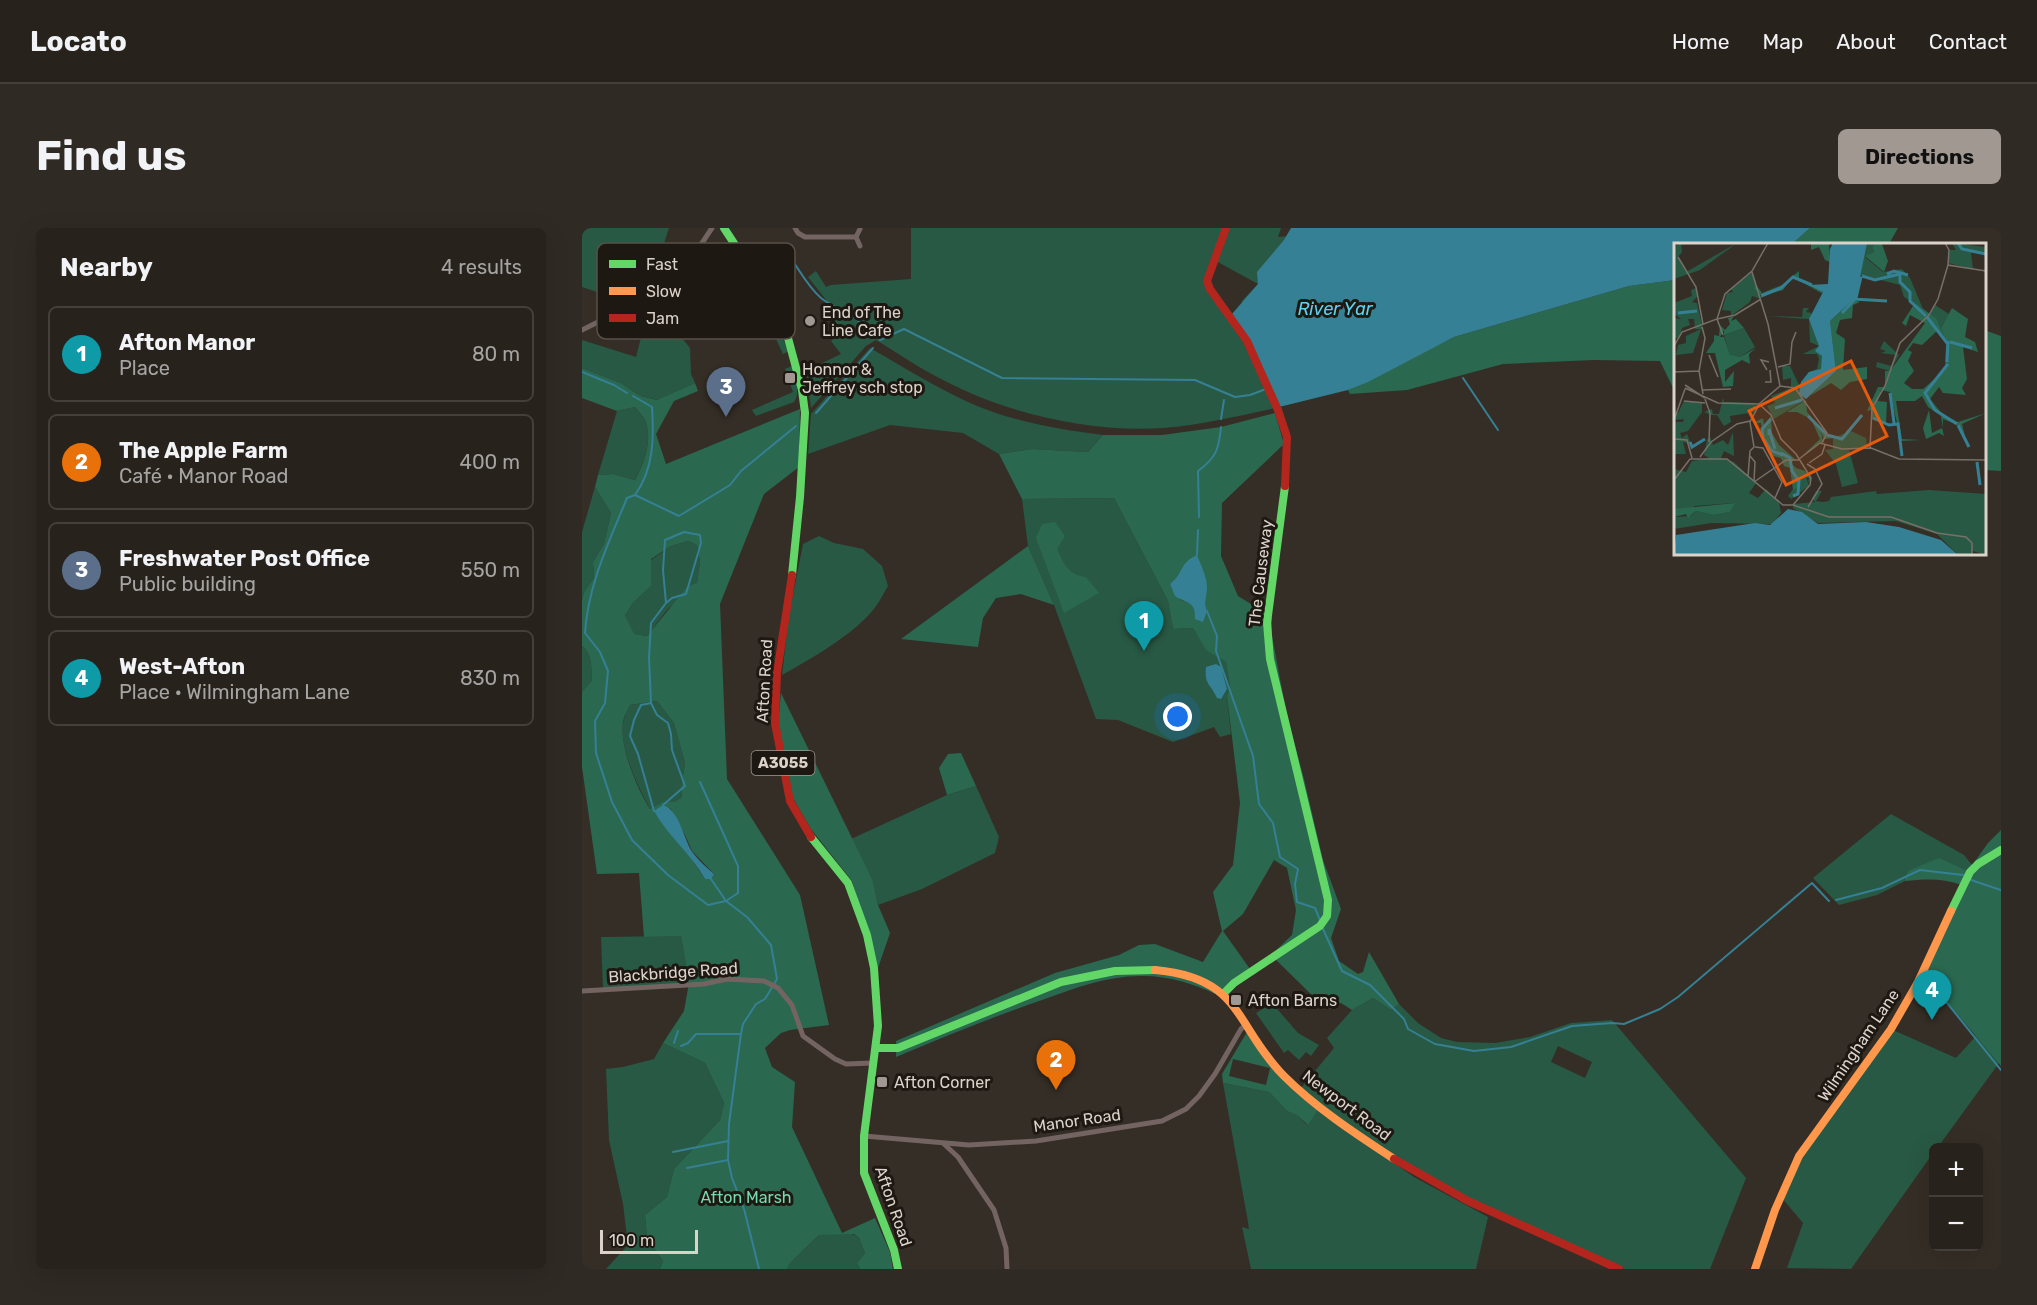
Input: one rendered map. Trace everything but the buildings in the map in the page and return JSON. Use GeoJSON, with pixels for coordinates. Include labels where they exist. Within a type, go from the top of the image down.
{"type":"FeatureCollection","features":[{"type":"Feature","properties":{"kind":"main road","name":"Afton Road"},"geometry":{"type":"LineString","coordinates":[[724,228],[734,243]]}},
{"type":"Feature","properties":{"kind":"main road","name":"The Causeway"},"geometry":{"type":"LineString","coordinates":[[1223,994],[1234,983],[1320,926],[1328,912],[1328,900],[1321,868],[1274,679],[1268,641],[1267,623],[1283,512],[1288,457],[1287,437],[1276,406],[1242,333],[1210,289],[1207,281],[1226,228]]}},
{"type":"Feature","properties":{"kind":"main road","name":"Afton Road"},"geometry":{"type":"LineString","coordinates":[[789,339],[801,382],[805,413],[796,544],[777,673],[775,723],[790,801],[807,832],[848,884],[867,935],[874,968],[878,1020],[864,1136],[864,1173],[894,1250],[898,1269]]}},
{"type":"Feature","properties":{"kind":"main road","name":"Wilmingham Lane"},"geometry":{"type":"LineString","coordinates":[[1755,1269],[1775,1210],[1799,1156],[1891,1029],[1918,982],[1970,872],[1978,864],[2001,850]]}},
{"type":"Feature","properties":{"kind":"main road","name":"Newport Road"},"geometry":{"type":"LineString","coordinates":[[876,1048],[898,1048],[1061,982],[1114,971],[1145,968],[1172,972],[1203,981],[1223,994],[1237,1007],[1274,1065],[1299,1090],[1388,1155],[1426,1179],[1491,1213],[1597,1257],[1619,1269]]}},
{"type":"Feature","properties":{"kind":"street"},"geometry":{"type":"LineString","coordinates":[[702,243],[712,228]]}},
{"type":"Feature","properties":{"kind":"street"},"geometry":{"type":"LineString","coordinates":[[795,228],[805,237],[856,237]]}},
{"type":"Feature","properties":{"kind":"street"},"geometry":{"type":"LineString","coordinates":[[856,237],[860,229]]}},
{"type":"Feature","properties":{"kind":"street"},"geometry":{"type":"LineString","coordinates":[[856,237],[860,246]]}},
{"type":"Feature","properties":{"kind":"street"},"geometry":{"type":"LineString","coordinates":[[582,330],[597,322]]}},
{"type":"Feature","properties":{"kind":"street","name":"Blackbridge Road"},"geometry":{"type":"LineString","coordinates":[[582,991],[682,986],[726,979],[767,982],[778,988],[792,1005],[803,1036],[835,1059],[846,1064],[873,1063]]}},
{"type":"Feature","properties":{"kind":"street","name":"Manor Road"},"geometry":{"type":"LineString","coordinates":[[864,1136],[969,1145],[1036,1141],[1162,1121],[1186,1109],[1199,1096],[1247,1023]]}},
{"type":"Feature","properties":{"kind":"street"},"geometry":{"type":"LineString","coordinates":[[944,1144],[958,1157],[994,1210],[1006,1248],[1007,1269]]}},
{"type":"Feature","properties":{"kind":"street"},"geometry":{"type":"LineString","coordinates":[[958,1157],[969,1145]]}},
{"type":"Feature","properties":{"kind":"green space"},"geometry":{"type":"Polygon","coordinates":[[[582,228],[669,228],[664,243],[597,243],[597,292],[582,287],[582,228]]]}},
{"type":"Feature","properties":{"kind":"green space"},"geometry":{"type":"Polygon","coordinates":[[[911,228],[1223,228],[1205,280],[1237,329],[1275,408],[1163,428],[1136,429],[1080,424],[1024,412],[971,393],[929,372],[876,340],[866,346],[811,408],[806,371],[841,354],[831,341],[842,332],[829,315],[834,310],[808,277],[816,271],[826,287],[911,279],[911,228]]]}},
{"type":"Feature","properties":{"kind":"green space"},"geometry":{"type":"Polygon","coordinates":[[[1229,228],[1281,228],[1278,237],[1376,228],[1240,303],[1258,284],[1216,261],[1229,228]]]}},
{"type":"Feature","properties":{"kind":"green space"},"geometry":{"type":"Polygon","coordinates":[[[1810,228],[1898,228],[1890,243],[1793,243],[1810,228]]]}},
{"type":"Feature","properties":{"kind":"green space"},"geometry":{"type":"Polygon","coordinates":[[[1674,280],[1674,390],[1660,361],[1593,360],[1503,364],[1407,390],[1350,394],[1348,390],[1454,337],[1629,286],[1674,280]]]}},
{"type":"Feature","properties":{"kind":"green space"},"geometry":{"type":"Polygon","coordinates":[[[1986,331],[2001,336],[2001,471],[1986,470],[1986,331]]]}},
{"type":"Feature","properties":{"kind":"green space"},"geometry":{"type":"Polygon","coordinates":[[[641,339],[683,339],[690,348],[691,374],[695,383],[658,400],[640,396],[621,383],[582,368],[582,340],[636,357],[641,339]]]}},
{"type":"Feature","properties":{"kind":"green space"},"geometry":{"type":"Polygon","coordinates":[[[776,339],[783,339],[789,351],[783,354],[776,339]]]}},
{"type":"Feature","properties":{"kind":"green space"},"geometry":{"type":"Polygon","coordinates":[[[870,348],[950,393],[992,412],[1039,425],[1103,435],[1088,452],[1032,449],[999,454],[963,433],[890,425],[808,454],[811,414],[870,348]]]}},
{"type":"Feature","properties":{"kind":"green space"},"geometry":{"type":"Polygon","coordinates":[[[792,366],[797,389],[794,402],[756,416],[752,410],[793,392],[785,369],[792,366]]]}},
{"type":"Feature","properties":{"kind":"green space","name":"Afton Marsh"},"geometry":{"type":"Polygon","coordinates":[[[582,368],[621,383],[640,396],[657,400],[695,383],[698,391],[674,401],[656,434],[666,464],[800,409],[799,467],[764,494],[720,604],[727,779],[800,895],[829,1025],[781,1033],[765,1048],[772,1067],[795,1082],[792,1127],[842,1233],[875,1218],[890,1252],[893,1269],[860,1269],[857,1263],[865,1253],[859,1238],[854,1234],[819,1235],[790,1263],[787,1269],[660,1269],[663,1261],[647,1238],[645,1215],[667,1197],[674,1169],[720,1120],[724,1103],[705,1063],[663,1043],[684,1011],[689,983],[681,936],[644,937],[639,873],[597,874],[582,767],[582,692],[592,681],[590,657],[582,646],[582,600],[584,592],[594,578],[593,562],[604,544],[611,513],[595,487],[598,475],[613,474],[635,480],[648,445],[648,430],[642,415],[635,407],[617,411],[582,398],[582,368]],[[688,541],[671,546],[651,559],[651,586],[633,603],[625,615],[634,634],[647,636],[687,587],[697,583],[700,562],[697,545],[688,541]],[[657,701],[630,705],[624,718],[623,740],[639,790],[650,809],[662,802],[674,802],[682,797],[685,763],[674,723],[657,701]],[[670,808],[672,835],[705,879],[714,874],[692,851],[670,808]]]}},
{"type":"Feature","properties":{"kind":"green space"},"geometry":{"type":"Polygon","coordinates":[[[635,407],[645,421],[648,430],[648,445],[635,480],[613,474],[598,475],[617,411],[635,407]]]}},
{"type":"Feature","properties":{"kind":"green space"},"geometry":{"type":"Polygon","coordinates":[[[1275,413],[1284,444],[1222,503],[1221,556],[1238,596],[1272,617],[1272,636],[1286,711],[1323,860],[1341,909],[1331,938],[1339,961],[1358,974],[1363,972],[1369,952],[1399,1004],[1391,1010],[1373,998],[1352,1010],[1341,1003],[1330,1009],[1320,1003],[1271,955],[1292,935],[1296,910],[1287,868],[1274,860],[1243,914],[1223,931],[1250,969],[1215,994],[1190,984],[1162,977],[1131,976],[1105,980],[1005,1013],[896,1057],[896,1041],[1055,973],[1119,955],[1139,945],[1155,944],[1203,962],[1222,931],[1213,892],[1233,865],[1240,803],[1227,696],[1230,687],[1226,662],[1206,650],[1193,628],[1173,629],[1168,601],[1114,498],[1022,499],[999,454],[1032,449],[1088,452],[1103,435],[1162,435],[1221,427],[1275,413]],[[1205,575],[1180,577],[1170,584],[1181,600],[1191,603],[1196,610],[1204,598],[1205,575]]]}},
{"type":"Feature","properties":{"kind":"green space"},"geometry":{"type":"Polygon","coordinates":[[[595,487],[611,513],[604,544],[593,562],[594,578],[584,592],[582,600],[582,532],[595,487]]]}},
{"type":"Feature","properties":{"kind":"green space"},"geometry":{"type":"Polygon","coordinates":[[[1114,498],[1168,601],[1173,629],[1193,628],[1206,649],[1226,662],[1230,687],[1227,696],[1231,734],[1220,737],[1214,727],[1173,742],[1118,720],[1096,719],[1054,605],[1028,546],[1022,499],[1114,498]]]}},
{"type":"Feature","properties":{"kind":"green space"},"geometry":{"type":"Polygon","coordinates":[[[1055,522],[1065,536],[1057,549],[1065,564],[1075,574],[1086,577],[1099,593],[1064,613],[1036,538],[1042,524],[1055,522]]]}},
{"type":"Feature","properties":{"kind":"green space"},"geometry":{"type":"Polygon","coordinates":[[[819,536],[834,543],[863,549],[882,566],[888,586],[875,607],[854,629],[782,675],[789,615],[803,544],[819,536]]]}},
{"type":"Feature","properties":{"kind":"green space"},"geometry":{"type":"Polygon","coordinates":[[[688,541],[697,545],[700,562],[697,583],[667,610],[647,636],[633,634],[625,615],[633,603],[651,586],[651,560],[671,546],[688,541]]]}},
{"type":"Feature","properties":{"kind":"green space"},"geometry":{"type":"Polygon","coordinates":[[[1028,546],[1054,605],[1021,594],[996,598],[983,618],[978,647],[901,639],[1028,546]]]}},
{"type":"Feature","properties":{"kind":"green space"},"geometry":{"type":"Polygon","coordinates":[[[582,646],[590,657],[592,682],[582,692],[582,646]]]}},
{"type":"Feature","properties":{"kind":"green space"},"geometry":{"type":"Polygon","coordinates":[[[781,693],[873,881],[878,905],[890,933],[878,968],[852,881],[811,829],[793,798],[778,724],[781,693]]]}},
{"type":"Feature","properties":{"kind":"green space"},"geometry":{"type":"Polygon","coordinates":[[[657,701],[674,723],[685,763],[682,797],[674,802],[662,802],[650,809],[630,765],[623,741],[623,729],[624,717],[630,705],[657,701]]]}},
{"type":"Feature","properties":{"kind":"green space"},"geometry":{"type":"Polygon","coordinates":[[[961,753],[976,786],[947,795],[939,768],[948,754],[961,753]]]}},
{"type":"Feature","properties":{"kind":"green space"},"geometry":{"type":"Polygon","coordinates":[[[976,786],[999,837],[995,853],[922,889],[878,905],[873,881],[851,839],[947,795],[976,786]]]}},
{"type":"Feature","properties":{"kind":"green space"},"geometry":{"type":"Polygon","coordinates":[[[1891,814],[1964,855],[1972,865],[1968,871],[1939,859],[1909,870],[1904,877],[1905,881],[1877,895],[1839,905],[1813,878],[1891,814]]]}},
{"type":"Feature","properties":{"kind":"green space"},"geometry":{"type":"Polygon","coordinates":[[[2001,830],[2001,1066],[1943,997],[1918,988],[1962,885],[1934,880],[1905,881],[1904,877],[1909,870],[1939,858],[1968,871],[1988,843],[2001,830]]]}},
{"type":"Feature","properties":{"kind":"green space"},"geometry":{"type":"Polygon","coordinates":[[[681,936],[689,983],[603,988],[601,937],[681,936]]]}},
{"type":"Feature","properties":{"kind":"green space"},"geometry":{"type":"Polygon","coordinates":[[[1373,998],[1391,1010],[1399,1004],[1418,1023],[1441,1038],[1457,1042],[1495,1043],[1530,1037],[1571,1023],[1612,1020],[1746,1178],[1710,1269],[1625,1269],[1490,1209],[1423,1174],[1326,1109],[1301,1088],[1334,1048],[1327,1038],[1352,1010],[1373,998]],[[1558,1046],[1551,1062],[1585,1078],[1592,1062],[1558,1046]]]}},
{"type":"Feature","properties":{"kind":"green space"},"geometry":{"type":"Polygon","coordinates":[[[1272,1003],[1298,1033],[1319,1045],[1311,1056],[1306,1052],[1299,1060],[1288,1050],[1284,1053],[1256,1013],[1272,1003]]]}},
{"type":"Feature","properties":{"kind":"green space"},"geometry":{"type":"Polygon","coordinates":[[[1893,1030],[1956,1058],[1976,1036],[1999,1063],[1941,1143],[1929,1143],[1929,1159],[1851,1269],[1787,1268],[1803,1223],[1782,1198],[1801,1157],[1893,1030]]]}},
{"type":"Feature","properties":{"kind":"green space"},"geometry":{"type":"Polygon","coordinates":[[[1247,1032],[1261,1053],[1318,1110],[1308,1125],[1298,1116],[1287,1111],[1269,1092],[1223,1083],[1222,1074],[1247,1032]],[[1233,1059],[1229,1076],[1266,1085],[1270,1068],[1233,1059]]]}},
{"type":"Feature","properties":{"kind":"green space"},"geometry":{"type":"Polygon","coordinates":[[[663,1043],[705,1063],[724,1103],[720,1120],[674,1169],[667,1197],[645,1215],[647,1238],[663,1261],[660,1269],[606,1269],[628,1245],[623,1204],[609,1140],[606,1069],[654,1059],[663,1043]]]}},
{"type":"Feature","properties":{"kind":"green space"},"geometry":{"type":"Polygon","coordinates":[[[1223,1083],[1269,1092],[1287,1111],[1298,1116],[1307,1125],[1318,1110],[1414,1177],[1488,1217],[1476,1269],[1251,1269],[1242,1227],[1249,1229],[1248,1222],[1223,1083]]]}},
{"type":"Feature","properties":{"kind":"green space"},"geometry":{"type":"Polygon","coordinates":[[[852,1234],[860,1240],[865,1253],[857,1263],[860,1269],[787,1269],[790,1263],[819,1235],[852,1234]]]}},
{"type":"Feature","properties":{"kind":"water","name":"River Yar"},"geometry":{"type":"Polygon","coordinates":[[[1291,228],[1810,228],[1793,243],[1674,243],[1674,280],[1629,286],[1454,337],[1348,390],[1279,407],[1232,314],[1258,284],[1257,272],[1291,228]]]}},
{"type":"Feature","properties":{"kind":"water"},"geometry":{"type":"Polygon","coordinates":[[[1197,555],[1207,584],[1205,602],[1207,611],[1203,622],[1195,619],[1194,609],[1190,604],[1175,596],[1170,584],[1184,565],[1197,555]]]}},
{"type":"Feature","properties":{"kind":"water"},"geometry":{"type":"Polygon","coordinates":[[[1216,664],[1221,667],[1227,689],[1221,699],[1217,698],[1206,677],[1206,667],[1216,664]]]}},
{"type":"Feature","properties":{"kind":"water"},"geometry":{"type":"Polygon","coordinates":[[[663,805],[674,813],[693,853],[714,874],[711,879],[705,879],[654,811],[663,805]]]}},
{"type":"Feature","properties":{"kind":"waterway"},"geometry":{"type":"LineString","coordinates":[[795,264],[821,298],[872,331],[885,335]]}},
{"type":"Feature","properties":{"kind":"waterway"},"geometry":{"type":"LineString","coordinates":[[880,340],[904,329],[1002,378],[1195,380],[1235,397],[1250,395],[1266,389]]}},
{"type":"Feature","properties":{"kind":"waterway"},"geometry":{"type":"LineString","coordinates":[[816,413],[873,348]]}},
{"type":"Feature","properties":{"kind":"waterway"},"geometry":{"type":"LineString","coordinates":[[582,372],[627,393]]}},
{"type":"Feature","properties":{"kind":"waterway"},"geometry":{"type":"LineString","coordinates":[[1463,378],[1498,430]]}},
{"type":"Feature","properties":{"kind":"waterway"},"geometry":{"type":"LineString","coordinates":[[633,396],[652,407],[653,430],[649,464],[635,495]]}},
{"type":"Feature","properties":{"kind":"waterway"},"geometry":{"type":"LineString","coordinates":[[1221,419],[1224,400]]}},
{"type":"Feature","properties":{"kind":"waterway"},"geometry":{"type":"LineString","coordinates":[[700,782],[738,866],[738,893],[726,901],[708,905],[668,875],[632,840],[612,802],[596,753],[595,721],[605,703],[608,671],[600,652],[585,633],[590,598],[627,498],[635,495],[679,516],[730,485],[741,471],[796,426]]}},
{"type":"Feature","properties":{"kind":"waterway"},"geometry":{"type":"LineString","coordinates":[[1199,517],[1198,471],[1216,452],[1221,427]]}},
{"type":"Feature","properties":{"kind":"waterway"},"geometry":{"type":"LineString","coordinates":[[1197,555],[1198,530]]}},
{"type":"Feature","properties":{"kind":"waterway"},"geometry":{"type":"LineString","coordinates":[[663,805],[685,786],[672,750],[668,723],[657,715],[651,703],[649,658],[651,623],[666,603],[663,570],[665,540],[684,532],[700,535],[701,543],[686,594],[672,598],[666,603]]}},
{"type":"Feature","properties":{"kind":"waterway"},"geometry":{"type":"LineString","coordinates":[[1207,611],[1217,636],[1216,651],[1253,756],[1259,804],[1273,823],[1280,857],[1298,869],[1295,884],[1297,902],[1315,908],[1320,920]]}},
{"type":"Feature","properties":{"kind":"waterway"},"geometry":{"type":"LineString","coordinates":[[651,703],[641,705],[630,736],[638,754],[654,811]]}},
{"type":"Feature","properties":{"kind":"waterway"},"geometry":{"type":"LineString","coordinates":[[1836,900],[1882,888],[1920,870],[1963,875]]}},
{"type":"Feature","properties":{"kind":"waterway"},"geometry":{"type":"LineString","coordinates":[[711,879],[726,901],[747,917],[771,945],[777,979],[765,999],[756,1004],[743,1024],[729,1124],[728,1160],[744,1209],[759,1269]]}},
{"type":"Feature","properties":{"kind":"waterway"},"geometry":{"type":"LineString","coordinates":[[1971,880],[2001,890]]}},
{"type":"Feature","properties":{"kind":"waterway"},"geometry":{"type":"LineString","coordinates":[[1323,929],[1342,971],[1370,985],[1404,1019],[1408,1029],[1435,1044],[1474,1051],[1511,1047],[1572,1026],[1624,1024],[1660,1009],[1678,997],[1812,883],[1829,901]]}},
{"type":"Feature","properties":{"kind":"waterway"},"geometry":{"type":"LineString","coordinates":[[1935,988],[2001,1070]]}},
{"type":"Feature","properties":{"kind":"waterway"},"geometry":{"type":"LineString","coordinates":[[674,1043],[678,1031]]}},
{"type":"Feature","properties":{"kind":"waterway"},"geometry":{"type":"LineString","coordinates":[[681,1046],[688,1043],[696,1034],[741,1034]]}},
{"type":"Feature","properties":{"kind":"waterway"},"geometry":{"type":"LineString","coordinates":[[673,1152],[728,1141]]}},
{"type":"Feature","properties":{"kind":"waterway"},"geometry":{"type":"LineString","coordinates":[[687,1168],[728,1160]]}},
{"type":"Feature","properties":{"kind":"traffic: fast"},"geometry":{"type":"LineString","coordinates":[[724,228],[734,243]]}},
{"type":"Feature","properties":{"kind":"traffic: fast"},"geometry":{"type":"LineString","coordinates":[[788,339],[802,390],[805,413],[792,575]]}},
{"type":"Feature","properties":{"kind":"traffic: fast"},"geometry":{"type":"LineString","coordinates":[[1223,994],[1234,983],[1320,926],[1327,916],[1328,900],[1270,659],[1267,623],[1285,486]]}},
{"type":"Feature","properties":{"kind":"traffic: fast"},"geometry":{"type":"LineString","coordinates":[[811,837],[848,883],[867,935],[874,968],[878,1026],[864,1136],[864,1173],[894,1250],[898,1269]]}},
{"type":"Feature","properties":{"kind":"traffic: fast"},"geometry":{"type":"LineString","coordinates":[[1951,911],[1970,872],[1978,864],[2001,850]]}},
{"type":"Feature","properties":{"kind":"traffic: fast"},"geometry":{"type":"LineString","coordinates":[[876,1048],[898,1048],[1061,982],[1115,971],[1155,970]]}},
{"type":"Feature","properties":{"kind":"traffic: slow"},"geometry":{"type":"LineString","coordinates":[[1755,1269],[1775,1210],[1799,1156],[1891,1029],[1918,982],[1951,911]]}},
{"type":"Feature","properties":{"kind":"traffic: slow"},"geometry":{"type":"LineString","coordinates":[[1155,970],[1184,975],[1205,983],[1221,994],[1234,1007],[1268,1057],[1296,1088],[1323,1110],[1394,1159]]}},
{"type":"Feature","properties":{"kind":"traffic: jam"},"geometry":{"type":"LineString","coordinates":[[1226,228],[1207,281],[1210,289],[1247,341],[1278,410],[1287,437],[1285,486]]}},
{"type":"Feature","properties":{"kind":"traffic: jam"},"geometry":{"type":"LineString","coordinates":[[792,575],[777,673],[775,723],[790,801],[811,837]]}},
{"type":"Feature","properties":{"kind":"traffic: jam"},"geometry":{"type":"LineString","coordinates":[[1394,1159],[1468,1201],[1619,1269]]}},
{"type":"Feature","properties":{"kind":"place","name":"End of The Line Cafe"},"geometry":{"type":"Point","coordinates":[810,321]}},
{"type":"Feature","properties":{"kind":"place","name":"Honnor & Jeffrey sch stop"},"geometry":{"type":"Point","coordinates":[790,378]}},
{"type":"Feature","properties":{"kind":"place","name":"Freshwater Post Office"},"geometry":{"type":"Point","coordinates":[726,417]}},
{"type":"Feature","properties":{"kind":"place","name":"Afton Manor"},"geometry":{"type":"Point","coordinates":[1144,651]}},
{"type":"Feature","properties":{"kind":"place","name":"Afton Barns"},"geometry":{"type":"Point","coordinates":[1236,1000]}},
{"type":"Feature","properties":{"kind":"place","name":"West-Afton"},"geometry":{"type":"Point","coordinates":[1932,1020]}},
{"type":"Feature","properties":{"kind":"place","name":"Afton Corner"},"geometry":{"type":"Point","coordinates":[882,1082]}},
{"type":"Feature","properties":{"kind":"place","name":"The Apple Farm"},"geometry":{"type":"Point","coordinates":[1056,1090]}}]}
